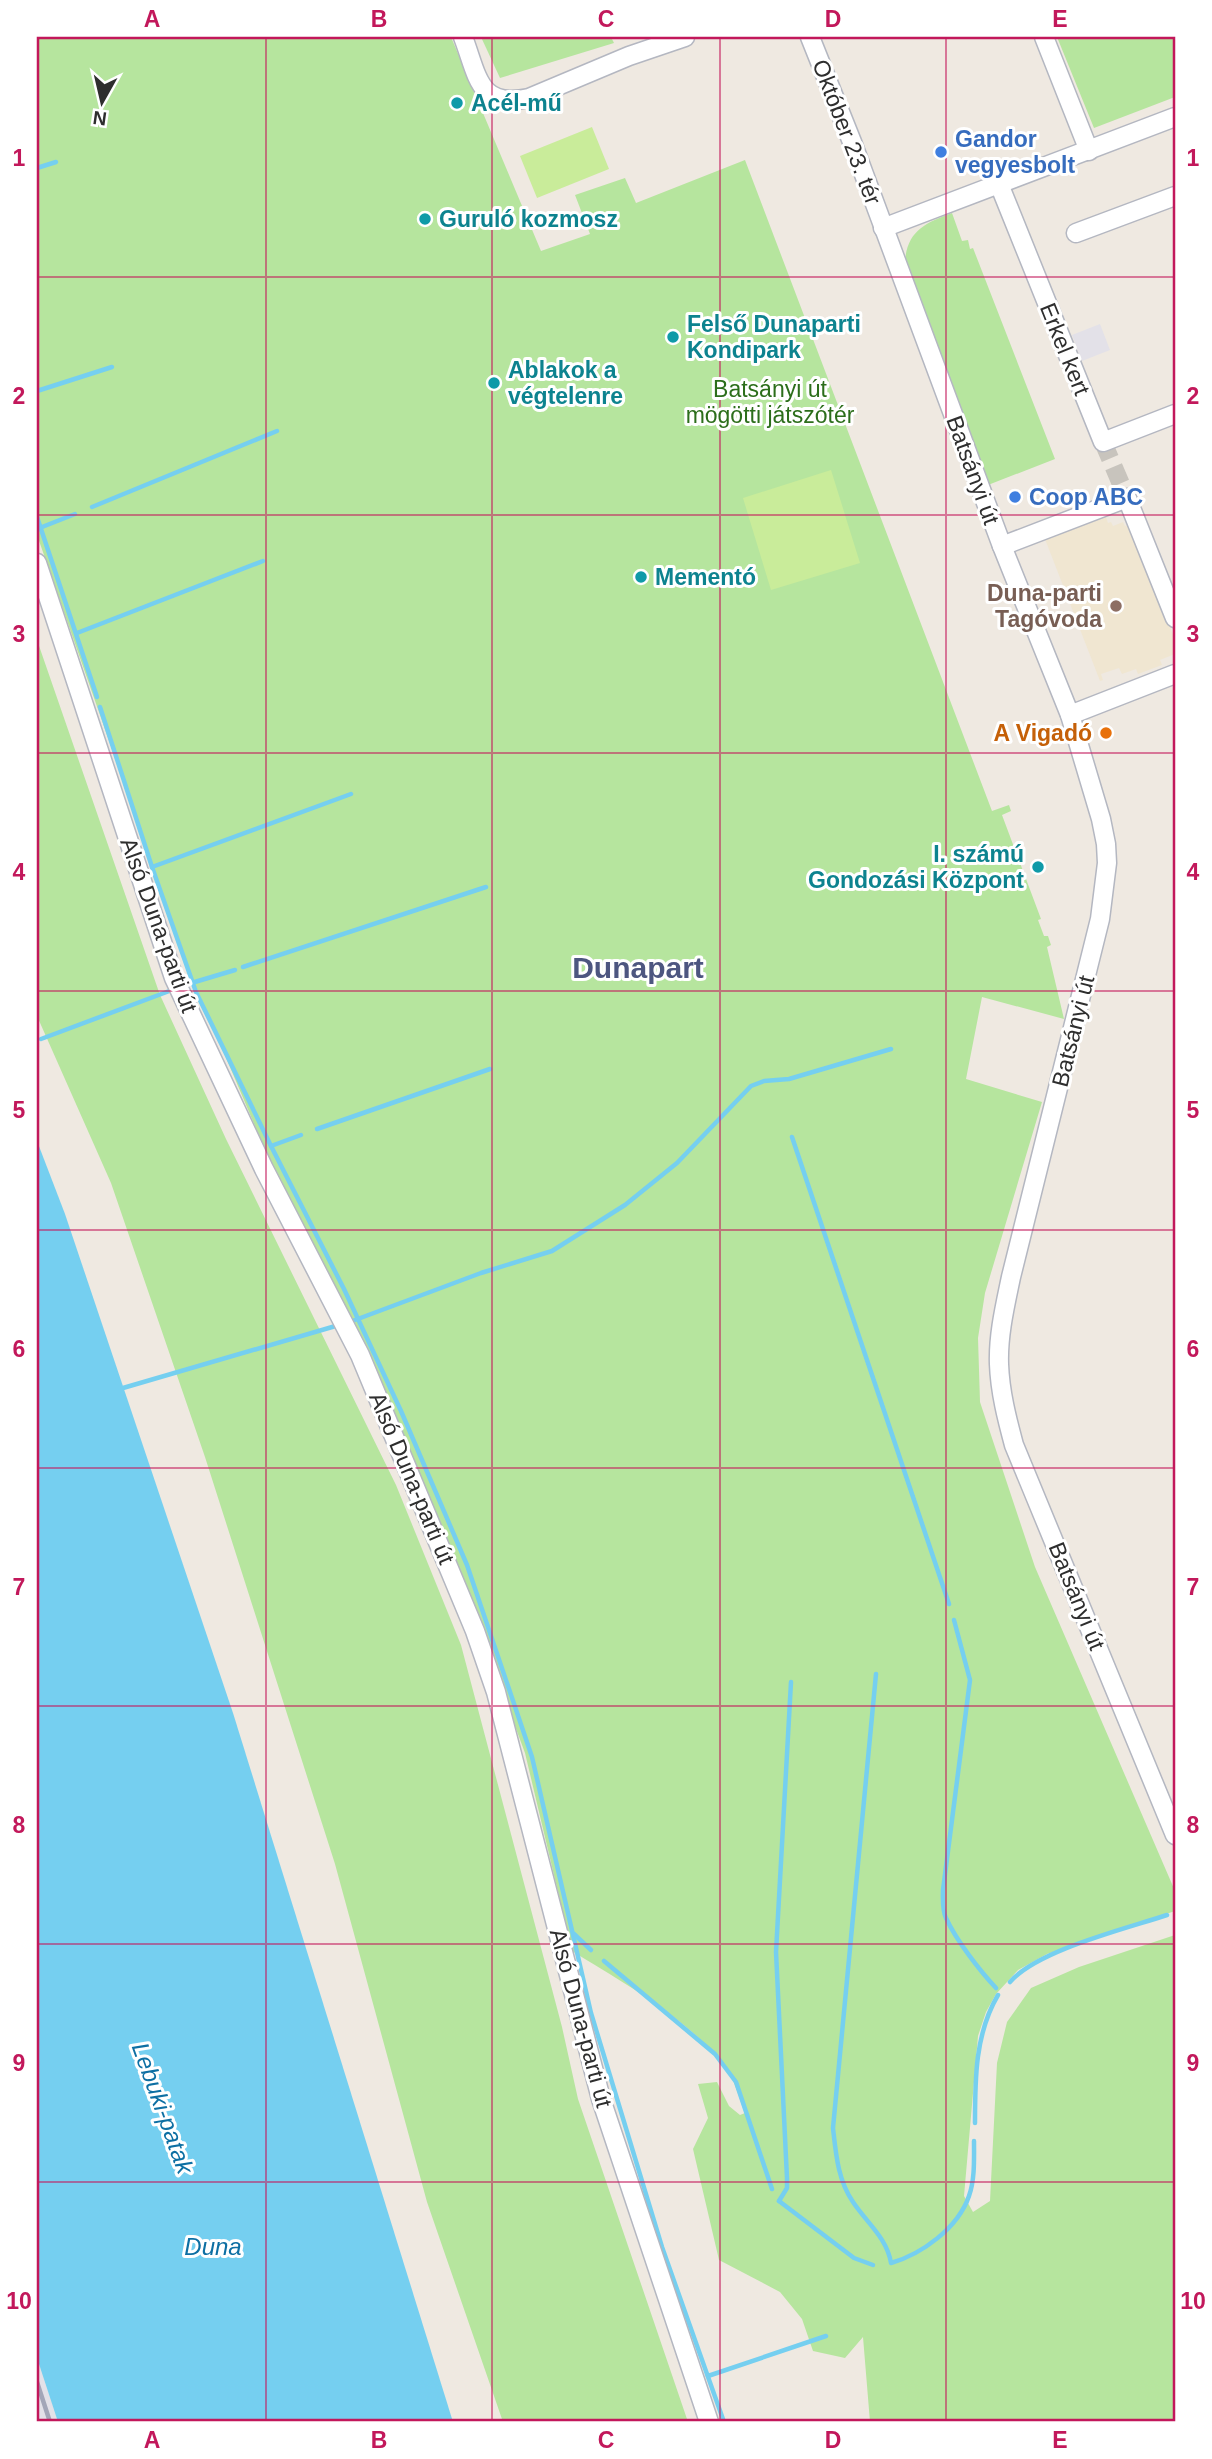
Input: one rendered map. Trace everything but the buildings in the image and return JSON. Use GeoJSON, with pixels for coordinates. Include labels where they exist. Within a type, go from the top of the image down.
{"type":"FeatureCollection","features":[{"type":"Feature","properties":{"kind":"street"},"geometry":{"type":"LineString","coordinates":[[463,37],[483,89],[500,100],[515,101],[529,98],[629,56],[685,37]]}},
{"type":"Feature","properties":{"kind":"street","name":"Október 23. tér"},"geometry":{"type":"LineString","coordinates":[[810,37],[883,228]]}},
{"type":"Feature","properties":{"kind":"street"},"geometry":{"type":"LineString","coordinates":[[1044,37],[1089,151]]}},
{"type":"Feature","properties":{"kind":"street"},"geometry":{"type":"LineString","coordinates":[[883,228],[1175,117]]}},
{"type":"Feature","properties":{"kind":"street","name":"Erkel kert"},"geometry":{"type":"LineString","coordinates":[[999,184],[1103,442],[1175,414]]}},
{"type":"Feature","properties":{"kind":"street"},"geometry":{"type":"LineString","coordinates":[[1076,233],[1175,195]]}},
{"type":"Feature","properties":{"kind":"street","name":"Batsányi út"},"geometry":{"type":"LineString","coordinates":[[883,228],[1002,546],[1070,715],[1101,819],[1107,853],[1100,919],[1011,1278],[1002,1323],[999,1363],[1003,1401],[1014,1445],[1175,1835]]}},
{"type":"Feature","properties":{"kind":"street"},"geometry":{"type":"LineString","coordinates":[[1002,546],[1127,498],[1169,586],[1175,618]]}},
{"type":"Feature","properties":{"kind":"street","name":"Alsó Duna-parti út"},"geometry":{"type":"LineString","coordinates":[[37,563],[174,978],[264,1169],[345,1324],[401,1450],[475,1631],[496,1692],[601,2099],[709,2422]]}},
{"type":"Feature","properties":{"kind":"street"},"geometry":{"type":"LineString","coordinates":[[1070,715],[1175,674]]}},
{"type":"Feature","properties":{"kind":"shaded area"},"geometry":{"type":"Polygon","coordinates":[[[1100,324],[1110,350],[1082,361],[1072,335],[1100,324]]]}},
{"type":"Feature","properties":{"kind":"shaded area","name":"Duna-parti Tagóvoda"},"geometry":{"type":"Polygon","coordinates":[[[1106,517],[1108,523],[1111,522],[1113,526],[1123,522],[1125,526],[1131,525],[1175,640],[1175,654],[1160,660],[1162,665],[1138,674],[1136,669],[1122,674],[1119,668],[1101,674],[1103,680],[1100,681],[1045,539],[1088,521],[1090,523],[1106,517]]]}},
{"type":"Feature","properties":{"kind":"shaded area"},"geometry":{"type":"Polygon","coordinates":[[[37,2358],[58,2422],[37,2422],[37,2358]]]}},
{"type":"Feature","properties":{"kind":"green space","name":"Batsányi út mögötti játszótér"},"geometry":{"type":"Polygon","coordinates":[[[37,37],[451,37],[541,251],[590,234],[575,195],[625,178],[636,203],[745,160],[992,811],[1009,805],[1011,811],[1002,815],[1041,919],[1038,920],[1044,936],[1048,936],[1051,945],[1047,947],[1064,1019],[982,997],[966,1079],[1042,1102],[985,1293],[978,1338],[980,1402],[1035,1567],[1175,1891],[1175,1911],[1047,1954],[1018,1970],[996,1994],[986,2012],[978,2036],[964,2196],[973,2212],[990,2201],[997,2063],[1007,2022],[1031,1988],[1079,1967],[1175,1935],[1175,2422],[870,2422],[863,2337],[845,2358],[813,2351],[802,2319],[780,2292],[719,2260],[693,2149],[708,2118],[698,2084],[717,2082],[729,2106],[740,2115],[745,2113],[734,2084],[726,2068],[711,2050],[675,2018],[572,1951],[525,1753],[430,1498],[359,1341],[277,1178],[191,975],[37,535],[37,37]]]}},
{"type":"Feature","properties":{"kind":"green space"},"geometry":{"type":"Polygon","coordinates":[[[481,37],[611,37],[614,43],[500,78],[481,37]]]}},
{"type":"Feature","properties":{"kind":"green space"},"geometry":{"type":"Polygon","coordinates":[[[1057,37],[1175,37],[1175,97],[1094,128],[1057,37]]]}},
{"type":"Feature","properties":{"kind":"green space"},"geometry":{"type":"Polygon","coordinates":[[[592,127],[609,169],[537,198],[520,156],[592,127]]]}},
{"type":"Feature","properties":{"kind":"green space"},"geometry":{"type":"Polygon","coordinates":[[[952,213],[962,241],[968,240],[970,249],[973,248],[1055,459],[988,485],[905,262],[909,243],[919,230],[952,213]]]}},
{"type":"Feature","properties":{"kind":"green space"},"geometry":{"type":"Polygon","coordinates":[[[831,470],[860,563],[771,590],[743,498],[831,470]]]}},
{"type":"Feature","properties":{"kind":"green space"},"geometry":{"type":"Polygon","coordinates":[[[37,640],[160,995],[226,1139],[396,1485],[461,1645],[562,2027],[578,2099],[688,2422],[503,2422],[427,2202],[335,1864],[205,1457],[111,1183],[37,1016],[37,640]]]}},
{"type":"Feature","properties":{"kind":"water","name":"Duna"},"geometry":{"type":"Polygon","coordinates":[[[37,1141],[65,1214],[233,1713],[453,2422],[58,2422],[37,2358],[37,1141]]]}},
{"type":"Feature","properties":{"kind":"waterway"},"geometry":{"type":"LineString","coordinates":[[37,168],[56,162]]}},
{"type":"Feature","properties":{"kind":"waterway"},"geometry":{"type":"LineString","coordinates":[[37,391],[112,367]]}},
{"type":"Feature","properties":{"kind":"waterway"},"geometry":{"type":"LineString","coordinates":[[92,507],[277,431]]}},
{"type":"Feature","properties":{"kind":"waterway"},"geometry":{"type":"LineString","coordinates":[[37,529],[75,514]]}},
{"type":"Feature","properties":{"kind":"waterway"},"geometry":{"type":"LineString","coordinates":[[37,517],[97,697]]}},
{"type":"Feature","properties":{"kind":"waterway"},"geometry":{"type":"LineString","coordinates":[[77,633],[263,561]]}},
{"type":"Feature","properties":{"kind":"waterway"},"geometry":{"type":"LineString","coordinates":[[100,707],[196,992],[344,1289],[401,1411],[467,1565],[532,1757],[591,2013],[662,2247],[724,2422]]}},
{"type":"Feature","properties":{"kind":"waterway"},"geometry":{"type":"LineString","coordinates":[[152,867],[351,794]]}},
{"type":"Feature","properties":{"kind":"waterway"},"geometry":{"type":"LineString","coordinates":[[243,967],[486,887]]}},
{"type":"Feature","properties":{"kind":"waterway"},"geometry":{"type":"LineString","coordinates":[[188,984],[235,970]]}},
{"type":"Feature","properties":{"kind":"waterway"},"geometry":{"type":"LineString","coordinates":[[41,1039],[172,990]]}},
{"type":"Feature","properties":{"kind":"waterway"},"geometry":{"type":"LineString","coordinates":[[347,1323],[481,1273],[552,1251],[625,1205],[677,1163],[751,1086],[764,1081],[789,1079],[891,1049]]}},
{"type":"Feature","properties":{"kind":"waterway"},"geometry":{"type":"LineString","coordinates":[[317,1129],[490,1069]]}},
{"type":"Feature","properties":{"kind":"waterway"},"geometry":{"type":"LineString","coordinates":[[271,1146],[301,1135]]}},
{"type":"Feature","properties":{"kind":"waterway"},"geometry":{"type":"LineString","coordinates":[[792,1137],[949,1604]]}},
{"type":"Feature","properties":{"kind":"waterway"},"geometry":{"type":"LineString","coordinates":[[123,1388],[339,1325]]}},
{"type":"Feature","properties":{"kind":"waterway"},"geometry":{"type":"LineString","coordinates":[[954,1620],[970,1680],[943,1890],[943,1908],[950,1927],[996,1988]]}},
{"type":"Feature","properties":{"kind":"waterway"},"geometry":{"type":"LineString","coordinates":[[876,1674],[833,2128],[838,2167],[844,2185],[853,2202],[881,2238],[891,2263],[926,2246],[957,2219],[971,2189],[974,2141]]}},
{"type":"Feature","properties":{"kind":"waterway"},"geometry":{"type":"LineString","coordinates":[[779,2201],[787,2188],[787,2178],[776,1952],[791,1682]]}},
{"type":"Feature","properties":{"kind":"waterway"},"geometry":{"type":"LineString","coordinates":[[1010,1982],[1040,1960],[1061,1950],[1167,1915]]}},
{"type":"Feature","properties":{"kind":"waterway"},"geometry":{"type":"LineString","coordinates":[[574,1934],[591,1950]]}},
{"type":"Feature","properties":{"kind":"waterway"},"geometry":{"type":"LineString","coordinates":[[604,1961],[715,2054],[736,2082],[772,2189]]}},
{"type":"Feature","properties":{"kind":"waterway"},"geometry":{"type":"LineString","coordinates":[[975,2123],[978,2057],[985,2025],[998,1995]]}},
{"type":"Feature","properties":{"kind":"waterway"},"geometry":{"type":"LineString","coordinates":[[779,2201],[854,2258],[873,2265]]}},
{"type":"Feature","properties":{"kind":"waterway"},"geometry":{"type":"LineString","coordinates":[[708,2376],[826,2336]]}},
{"type":"Feature","properties":{"kind":"tunnel"},"geometry":{"type":"LineString","coordinates":[[1103,442],[1127,498]]}},
{"type":"Feature","properties":{"kind":"railway"},"geometry":{"type":"LineString","coordinates":[[37,2382],[50,2422]]}},
{"type":"Feature","properties":{"kind":"place","name":"Acél-mű"},"geometry":{"type":"Point","coordinates":[457,103]}},
{"type":"Feature","properties":{"kind":"place","name":"Gandor vegyesbolt"},"geometry":{"type":"Point","coordinates":[941,152]}},
{"type":"Feature","properties":{"kind":"place","name":"Guruló kozmosz"},"geometry":{"type":"Point","coordinates":[425,219]}},
{"type":"Feature","properties":{"kind":"place","name":"Felső Dunaparti Kondipark"},"geometry":{"type":"Point","coordinates":[673,337]}},
{"type":"Feature","properties":{"kind":"place","name":"Ablakok a végtelenre"},"geometry":{"type":"Point","coordinates":[494,383]}},
{"type":"Feature","properties":{"kind":"place","name":"Coop ABC"},"geometry":{"type":"Point","coordinates":[1015,497]}},
{"type":"Feature","properties":{"kind":"place","name":"Mementó"},"geometry":{"type":"Point","coordinates":[641,577]}},
{"type":"Feature","properties":{"kind":"place","name":"Duna-parti Tagóvoda"},"geometry":{"type":"Point","coordinates":[1116,606]}},
{"type":"Feature","properties":{"kind":"place","name":"A Vigadó"},"geometry":{"type":"Point","coordinates":[1106,733]}},
{"type":"Feature","properties":{"kind":"place","name":"I. számú Gondozási Központ"},"geometry":{"type":"Point","coordinates":[1038,867]}},
{"type":"Feature","properties":{"kind":"district","name":"Dunapart"},"geometry":{"type":"Point","coordinates":[638,967]}},
{"type":"Feature","properties":{"kind":"water label","name":"Lebuki-patak"},"geometry":{"type":"Point","coordinates":[163,2108]}}]}
